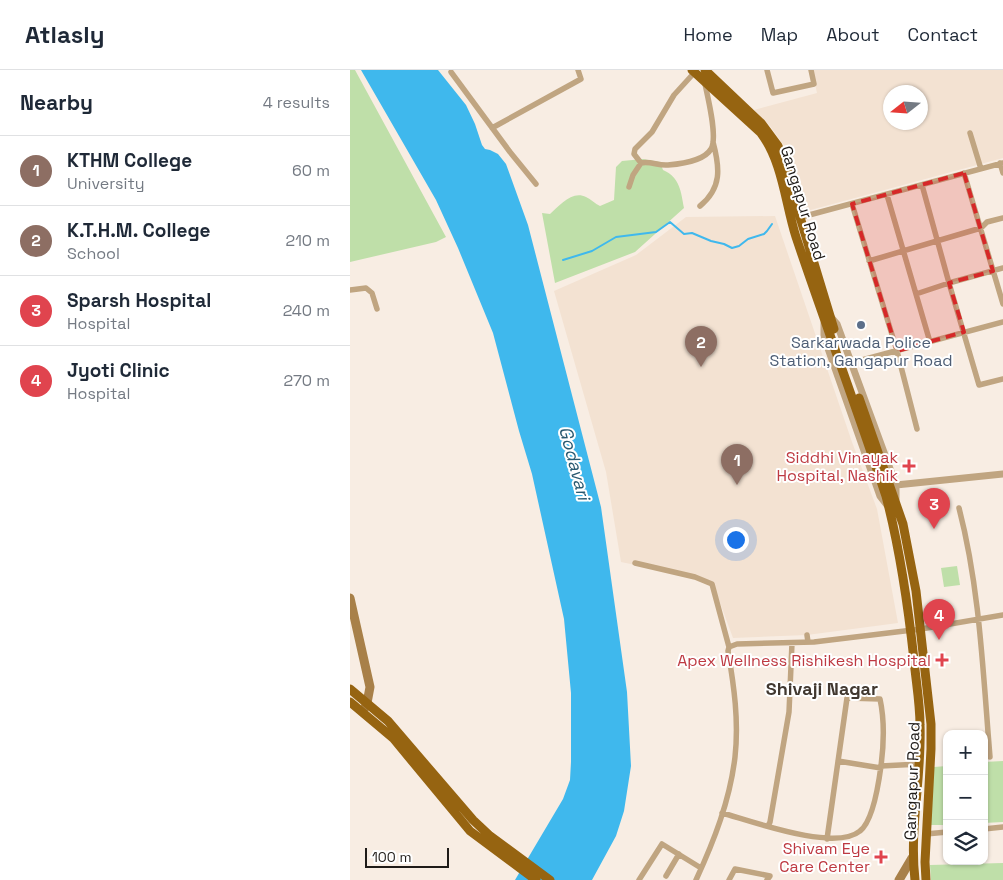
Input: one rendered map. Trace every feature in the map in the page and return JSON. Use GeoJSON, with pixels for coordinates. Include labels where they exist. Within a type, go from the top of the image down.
{"type":"FeatureCollection","features":[{"type":"Feature","properties":{"kind":"main road","name":"Gangapur Road"},"geometry":{"type":"LineString","coordinates":[[705,70],[761,123],[778,146],[786,167],[796,219]]}},
{"type":"Feature","properties":{"kind":"main road","name":"Gangapur Road"},"geometry":{"type":"LineString","coordinates":[[693,71],[760,133],[769,144],[796,219],[826,315],[891,491],[910,630],[920,723],[920,764],[912,858],[915,880]]}},
{"type":"Feature","properties":{"kind":"main road","name":"Gangapur Road"},"geometry":{"type":"LineString","coordinates":[[893,507],[903,524],[910,555],[921,629],[931,724],[926,880]]}},
{"type":"Feature","properties":{"kind":"main road"},"geometry":{"type":"LineString","coordinates":[[350,598],[370,687],[363,712]]}},
{"type":"Feature","properties":{"kind":"main road"},"geometry":{"type":"LineString","coordinates":[[350,689],[395,728],[473,820],[550,880]]}},
{"type":"Feature","properties":{"kind":"main road"},"geometry":{"type":"LineString","coordinates":[[350,702],[393,738],[470,832],[536,880]]}},
{"type":"Feature","properties":{"kind":"main road"},"geometry":{"type":"LineString","coordinates":[[899,880],[912,858]]}},
{"type":"Feature","properties":{"kind":"street"},"geometry":{"type":"LineString","coordinates":[[492,128],[581,79],[578,70]]}},
{"type":"Feature","properties":{"kind":"street"},"geometry":{"type":"LineString","coordinates":[[768,70],[773,93],[814,84],[810,70]]}},
{"type":"Feature","properties":{"kind":"street"},"geometry":{"type":"LineString","coordinates":[[453,71],[492,128],[536,184]]}},
{"type":"Feature","properties":{"kind":"street"},"geometry":{"type":"LineString","coordinates":[[641,163],[634,154],[635,149],[652,132],[674,95],[693,71]]}},
{"type":"Feature","properties":{"kind":"street"},"geometry":{"type":"LineString","coordinates":[[700,206],[710,198],[718,178],[718,161],[713,142],[712,121],[705,84]]}},
{"type":"Feature","properties":{"kind":"street"},"geometry":{"type":"LineString","coordinates":[[970,133],[981,168]]}},
{"type":"Feature","properties":{"kind":"street"},"geometry":{"type":"LineString","coordinates":[[628,187],[641,163],[648,162],[660,166],[691,161],[706,155],[711,150],[713,142]]}},
{"type":"Feature","properties":{"kind":"street"},"geometry":{"type":"LineString","coordinates":[[796,219],[1002,163],[1003,173]]}},
{"type":"Feature","properties":{"kind":"street"},"geometry":{"type":"LineString","coordinates":[[964,173],[1003,304]]}},
{"type":"Feature","properties":{"kind":"street"},"geometry":{"type":"LineString","coordinates":[[922,185],[979,385],[1003,379]]}},
{"type":"Feature","properties":{"kind":"street"},"geometry":{"type":"LineString","coordinates":[[887,195],[930,342]]}},
{"type":"Feature","properties":{"kind":"street"},"geometry":{"type":"LineString","coordinates":[[852,204],[897,351],[917,429]]}},
{"type":"Feature","properties":{"kind":"street"},"geometry":{"type":"LineString","coordinates":[[869,261],[981,228],[987,222],[1003,218]]}},
{"type":"Feature","properties":{"kind":"street"},"geometry":{"type":"LineString","coordinates":[[916,294],[1003,268]]}},
{"type":"Feature","properties":{"kind":"street"},"geometry":{"type":"LineString","coordinates":[[350,290],[366,288],[372,293],[377,309]]}},
{"type":"Feature","properties":{"kind":"street"},"geometry":{"type":"LineString","coordinates":[[826,315],[837,324],[891,491],[893,507]]}},
{"type":"Feature","properties":{"kind":"street"},"geometry":{"type":"LineString","coordinates":[[826,315],[824,337],[880,496],[893,507]]}},
{"type":"Feature","properties":{"kind":"street"},"geometry":{"type":"LineString","coordinates":[[862,360],[1003,322]]}},
{"type":"Feature","properties":{"kind":"street"},"geometry":{"type":"LineString","coordinates":[[891,491],[1003,474]]}},
{"type":"Feature","properties":{"kind":"street"},"geometry":{"type":"LineString","coordinates":[[959,508],[964,527],[978,619],[990,757]]}},
{"type":"Feature","properties":{"kind":"street"},"geometry":{"type":"LineString","coordinates":[[635,564],[695,578],[712,584],[729,647],[736,710],[735,748],[722,813],[712,844],[696,880]]}},
{"type":"Feature","properties":{"kind":"street"},"geometry":{"type":"LineString","coordinates":[[729,647],[737,644],[808,642],[921,629],[1003,615]]}},
{"type":"Feature","properties":{"kind":"street"},"geometry":{"type":"LineString","coordinates":[[807,635],[808,642]]}},
{"type":"Feature","properties":{"kind":"street"},"geometry":{"type":"LineString","coordinates":[[768,826],[789,712],[792,643]]}},
{"type":"Feature","properties":{"kind":"street"},"geometry":{"type":"LineString","coordinates":[[722,813],[787,832],[827,839],[852,835],[861,831],[868,820],[880,779],[884,744],[884,718],[880,699],[847,698],[827,839]]}},
{"type":"Feature","properties":{"kind":"street"},"geometry":{"type":"LineString","coordinates":[[838,761],[881,767],[920,764]]}},
{"type":"Feature","properties":{"kind":"street"},"geometry":{"type":"LineString","coordinates":[[988,829],[1003,827]]}},
{"type":"Feature","properties":{"kind":"street"},"geometry":{"type":"LineString","coordinates":[[926,834],[943,832]]}},
{"type":"Feature","properties":{"kind":"street"},"geometry":{"type":"LineString","coordinates":[[639,880],[662,844],[702,868]]}},
{"type":"Feature","properties":{"kind":"street"},"geometry":{"type":"LineString","coordinates":[[666,876],[679,854]]}},
{"type":"Feature","properties":{"kind":"street"},"geometry":{"type":"LineString","coordinates":[[728,880],[735,868],[770,876],[767,880]]}},
{"type":"Feature","properties":{"kind":"highlighted area"},"geometry":{"type":"Polygon","coordinates":[[[964,173],[993,271],[949,283],[964,332],[897,351],[852,204],[964,173]]]}},
{"type":"Feature","properties":{"kind":"shaded area"},"geometry":{"type":"Polygon","coordinates":[[[812,70],[1003,70],[1003,158],[807,211],[790,154],[770,126],[754,110],[817,93],[812,70]]]}},
{"type":"Feature","properties":{"kind":"shaded area"},"geometry":{"type":"Polygon","coordinates":[[[775,216],[852,442],[877,509],[898,623],[807,635],[733,638],[712,581],[621,562],[606,472],[554,291],[636,255],[686,217],[775,216]]]}},
{"type":"Feature","properties":{"kind":"green space"},"geometry":{"type":"Polygon","coordinates":[[[350,70],[355,70],[446,237],[436,242],[350,262],[350,70]]]}},
{"type":"Feature","properties":{"kind":"green space"},"geometry":{"type":"Polygon","coordinates":[[[643,159],[660,162],[663,170],[673,177],[679,186],[684,208],[635,252],[555,283],[542,213],[550,214],[566,200],[581,195],[600,206],[614,200],[616,167],[622,161],[643,159]]]}},
{"type":"Feature","properties":{"kind":"green space"},"geometry":{"type":"Polygon","coordinates":[[[957,566],[960,585],[944,587],[941,568],[957,566]]]}},
{"type":"Feature","properties":{"kind":"green space"},"geometry":{"type":"Polygon","coordinates":[[[1003,761],[1003,822],[988,823],[988,762],[1003,761]]]}},
{"type":"Feature","properties":{"kind":"green space"},"geometry":{"type":"Polygon","coordinates":[[[943,766],[943,825],[928,825],[934,767],[943,766]]]}},
{"type":"Feature","properties":{"kind":"green space"},"geometry":{"type":"Polygon","coordinates":[[[988,863],[1003,863],[1003,880],[931,880],[930,865],[988,865],[988,863]]]}},
{"type":"Feature","properties":{"kind":"water","name":"Godavari"},"geometry":{"type":"Polygon","coordinates":[[[361,70],[438,70],[466,105],[482,145],[485,149],[498,154],[506,164],[528,225],[601,507],[627,692],[631,766],[624,811],[616,836],[592,880],[515,880],[563,799],[570,780],[571,693],[564,619],[532,474],[493,333],[436,200],[361,70]]]}},
{"type":"Feature","properties":{"kind":"waterway"},"geometry":{"type":"LineString","coordinates":[[563,260],[592,251],[616,237],[656,232],[670,222],[684,234],[692,233],[732,248],[739,246],[748,239],[764,234],[772,224]]}},
{"type":"Feature","properties":{"kind":"place","name":"Sarkarwada Police Station, Gangapur Road"},"geometry":{"type":"Point","coordinates":[861,325]}},
{"type":"Feature","properties":{"kind":"place","name":"K.T.H.M. College"},"geometry":{"type":"Point","coordinates":[701,367]}},
{"type":"Feature","properties":{"kind":"place","name":"Siddhi Vinayak Hospital, Nashik"},"geometry":{"type":"Point","coordinates":[909,466]}},
{"type":"Feature","properties":{"kind":"place","name":"KTHM College"},"geometry":{"type":"Point","coordinates":[737,485]}},
{"type":"Feature","properties":{"kind":"place","name":"Sparsh Hospital"},"geometry":{"type":"Point","coordinates":[934,529]}},
{"type":"Feature","properties":{"kind":"place","name":"Jyoti Clinic"},"geometry":{"type":"Point","coordinates":[939,640]}},
{"type":"Feature","properties":{"kind":"place","name":"Apex Wellness Rishikesh Hospital"},"geometry":{"type":"Point","coordinates":[942,660]}},
{"type":"Feature","properties":{"kind":"place","name":"Shivam Eye Care Center"},"geometry":{"type":"Point","coordinates":[881,857]}},
{"type":"Feature","properties":{"kind":"district","name":"Shivaji Nagar"},"geometry":{"type":"Point","coordinates":[822,688]}}]}
